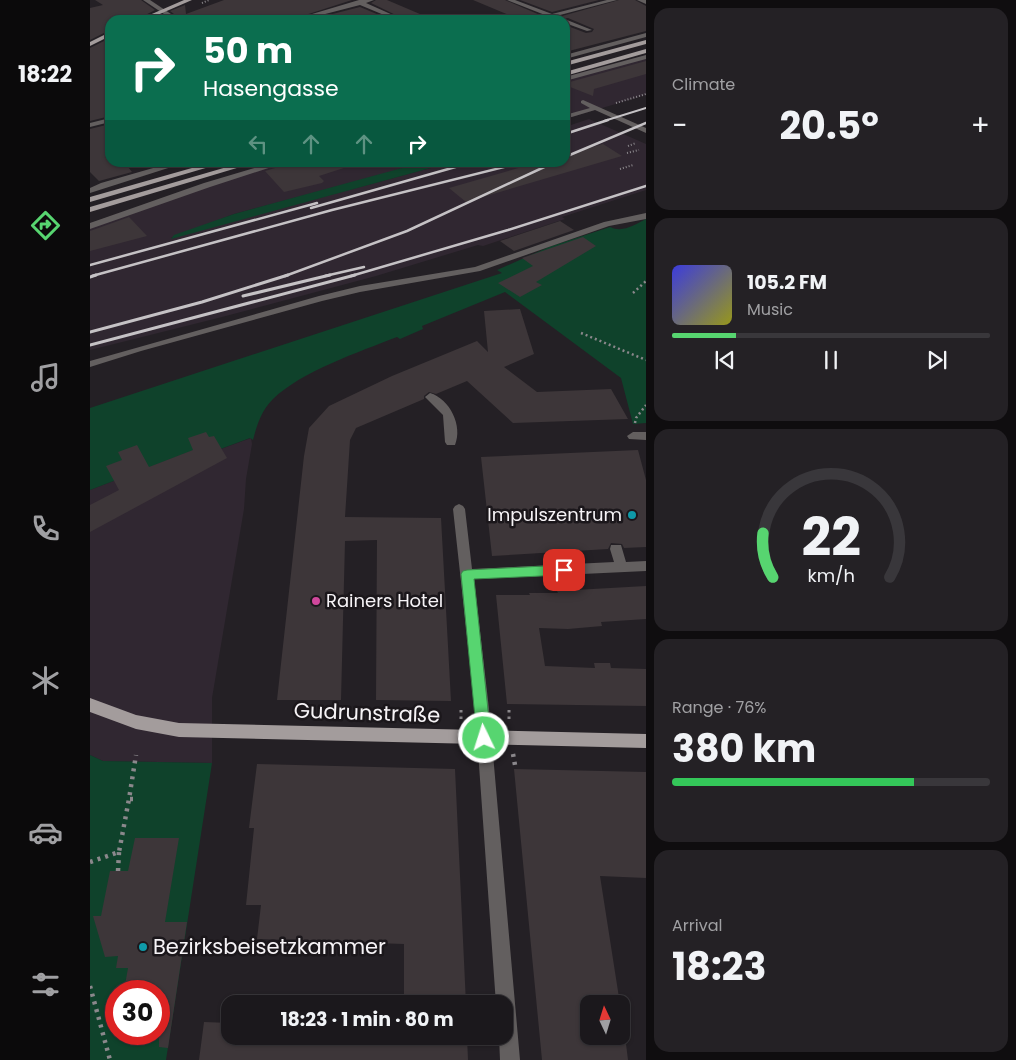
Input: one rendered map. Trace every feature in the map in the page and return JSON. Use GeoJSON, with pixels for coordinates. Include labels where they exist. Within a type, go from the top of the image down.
{"type":"FeatureCollection","features":[{"type":"Feature","properties":{"kind":"main road"},"geometry":{"type":"LineString","coordinates":[[152,15],[189,0]]}},
{"type":"Feature","properties":{"kind":"main road"},"geometry":{"type":"LineString","coordinates":[[90,44],[105,36]]}},
{"type":"Feature","properties":{"kind":"main road"},"geometry":{"type":"LineString","coordinates":[[570,63],[646,42]]}},
{"type":"Feature","properties":{"kind":"main road"},"geometry":{"type":"LineString","coordinates":[[570,73],[646,51]]}},
{"type":"Feature","properties":{"kind":"main road"},"geometry":{"type":"LineString","coordinates":[[90,200],[206,167]]}},
{"type":"Feature","properties":{"kind":"main road"},"geometry":{"type":"LineString","coordinates":[[90,210],[237,167]]}},
{"type":"Feature","properties":{"kind":"main road"},"geometry":{"type":"LineString","coordinates":[[90,218],[122,208],[197,179]]}},
{"type":"Feature","properties":{"kind":"main road"},"geometry":{"type":"LineString","coordinates":[[90,191],[136,187]]}},
{"type":"Feature","properties":{"kind":"main road","name":"Gudrunstraße"},"geometry":{"type":"LineString","coordinates":[[90,704],[136,722],[178,730],[646,741]]}},
{"type":"Feature","properties":{"kind":"street"},"geometry":{"type":"LineString","coordinates":[[146,0],[170,15]]}},
{"type":"Feature","properties":{"kind":"street"},"geometry":{"type":"LineString","coordinates":[[354,0],[389,15]]}},
{"type":"Feature","properties":{"kind":"street"},"geometry":{"type":"LineString","coordinates":[[314,15],[371,0]]}},
{"type":"Feature","properties":{"kind":"street"},"geometry":{"type":"LineString","coordinates":[[510,0],[549,15]]}},
{"type":"Feature","properties":{"kind":"street"},"geometry":{"type":"LineString","coordinates":[[556,15],[614,0]]}},
{"type":"Feature","properties":{"kind":"street"},"geometry":{"type":"LineString","coordinates":[[640,0],[646,2]]}},
{"type":"Feature","properties":{"kind":"street"},"geometry":{"type":"LineString","coordinates":[[570,22],[589,30]]}},
{"type":"Feature","properties":{"kind":"street"},"geometry":{"type":"LineString","coordinates":[[570,56],[646,35]]}},
{"type":"Feature","properties":{"kind":"street"},"geometry":{"type":"LineString","coordinates":[[570,77],[646,57]]}},
{"type":"Feature","properties":{"kind":"street"},"geometry":{"type":"LineString","coordinates":[[583,102],[646,131]]}},
{"type":"Feature","properties":{"kind":"street"},"geometry":{"type":"LineString","coordinates":[[570,115],[596,108]]}},
{"type":"Feature","properties":{"kind":"street"},"geometry":{"type":"LineString","coordinates":[[90,125],[105,121]]}},
{"type":"Feature","properties":{"kind":"street"},"geometry":{"type":"LineString","coordinates":[[90,191],[104,185],[167,167]]}},
{"type":"Feature","properties":{"kind":"street"},"geometry":{"type":"LineString","coordinates":[[90,226],[268,167]]}},
{"type":"Feature","properties":{"kind":"street"},"geometry":{"type":"LineString","coordinates":[[90,364],[137,349],[336,295],[477,269],[607,224],[646,216]]}},
{"type":"Feature","properties":{"kind":"street"},"geometry":{"type":"LineString","coordinates":[[430,397],[447,410],[451,419],[451,442]]}},
{"type":"Feature","properties":{"kind":"street"},"geometry":{"type":"LineString","coordinates":[[634,436],[646,436]]}},
{"type":"Feature","properties":{"kind":"street"},"geometry":{"type":"LineString","coordinates":[[460,509],[484,738],[510,1060]]}},
{"type":"Feature","properties":{"kind":"street"},"geometry":{"type":"LineString","coordinates":[[616,549],[622,568]]}},
{"type":"Feature","properties":{"kind":"street"},"geometry":{"type":"LineString","coordinates":[[467,574],[646,566]]}},
{"type":"Feature","properties":{"kind":"path"},"geometry":{"type":"LineString","coordinates":[[596,108],[646,94]]}},
{"type":"Feature","properties":{"kind":"path"},"geometry":{"type":"LineString","coordinates":[[628,146],[636,143]]}},
{"type":"Feature","properties":{"kind":"path"},"geometry":{"type":"LineString","coordinates":[[627,153],[639,150]]}},
{"type":"Feature","properties":{"kind":"path"},"geometry":{"type":"LineString","coordinates":[[620,169],[633,165]]}},
{"type":"Feature","properties":{"kind":"path"},"geometry":{"type":"LineString","coordinates":[[633,293],[646,281]]}},
{"type":"Feature","properties":{"kind":"path"},"geometry":{"type":"LineString","coordinates":[[640,286],[646,289]]}},
{"type":"Feature","properties":{"kind":"path"},"geometry":{"type":"LineString","coordinates":[[581,333],[646,360]]}},
{"type":"Feature","properties":{"kind":"path"},"geometry":{"type":"LineString","coordinates":[[461,710],[461,720]]}},
{"type":"Feature","properties":{"kind":"path"},"geometry":{"type":"LineString","coordinates":[[509,710],[509,720]]}},
{"type":"Feature","properties":{"kind":"path"},"geometry":{"type":"LineString","coordinates":[[513,752],[515,766]]}},
{"type":"Feature","properties":{"kind":"path"},"geometry":{"type":"LineString","coordinates":[[118,871],[119,852],[131,799],[136,755]]}},
{"type":"Feature","properties":{"kind":"path"},"geometry":{"type":"LineString","coordinates":[[90,862],[119,852]]}},
{"type":"Feature","properties":{"kind":"path"},"geometry":{"type":"LineString","coordinates":[[90,986],[110,1060]]}},
{"type":"Feature","properties":{"kind":"shaded area"},"geometry":{"type":"Polygon","coordinates":[[[646,55],[646,95],[570,118],[570,76],[646,55]]]}},
{"type":"Feature","properties":{"kind":"shaded area"},"geometry":{"type":"Polygon","coordinates":[[[589,119],[646,144],[646,190],[562,217],[565,219],[483,246],[478,245],[376,276],[90,350],[90,223],[263,167],[409,167],[234,214],[171,238],[434,167],[570,167],[570,125],[589,119]]]}},
{"type":"Feature","properties":{"kind":"shaded area"},"geometry":{"type":"Polygon","coordinates":[[[251,438],[252,444],[246,479],[244,509],[212,698],[212,763],[103,761],[90,755],[90,490],[202,447],[207,454],[251,438]]]}},
{"type":"Feature","properties":{"kind":"green space"},"geometry":{"type":"Polygon","coordinates":[[[406,167],[434,167],[171,239],[174,235],[234,214],[406,167]]]}},
{"type":"Feature","properties":{"kind":"green space"},"geometry":{"type":"Polygon","coordinates":[[[646,219],[646,423],[633,424],[621,378],[505,292],[422,326],[423,329],[400,339],[397,337],[349,356],[299,380],[285,389],[265,408],[253,440],[250,438],[207,454],[202,447],[90,490],[90,408],[502,273],[497,270],[549,247],[610,227],[615,229],[628,228],[646,219]]]}},
{"type":"Feature","properties":{"kind":"green space"},"geometry":{"type":"Polygon","coordinates":[[[90,755],[103,761],[212,763],[170,1034],[170,980],[105,980],[105,1045],[168,1045],[166,1060],[90,1060],[90,755]]]}},
{"type":"Feature","properties":{"kind":"building"},"geometry":{"type":"Polygon","coordinates":[[[95,0],[141,0],[155,10],[146,15],[105,15],[105,32],[90,40],[90,8],[103,5],[95,0]]]}},
{"type":"Feature","properties":{"kind":"building"},"geometry":{"type":"Polygon","coordinates":[[[224,0],[352,0],[306,15],[175,15],[170,11],[185,5],[186,14],[224,0]]]}},
{"type":"Feature","properties":{"kind":"building"},"geometry":{"type":"Polygon","coordinates":[[[376,0],[387,0],[422,15],[396,15],[371,3],[376,0]]]}},
{"type":"Feature","properties":{"kind":"building"},"geometry":{"type":"Polygon","coordinates":[[[473,0],[505,0],[540,15],[509,15],[473,0]]]}},
{"type":"Feature","properties":{"kind":"building"},"geometry":{"type":"Polygon","coordinates":[[[520,0],[599,0],[552,12],[520,0]]]}},
{"type":"Feature","properties":{"kind":"building"},"geometry":{"type":"Polygon","coordinates":[[[619,0],[635,0],[646,6],[646,31],[570,51],[570,27],[586,33],[592,32],[594,29],[570,19],[570,15],[566,15],[619,0]]]}},
{"type":"Feature","properties":{"kind":"building"},"geometry":{"type":"Polygon","coordinates":[[[360,7],[379,15],[329,15],[360,7]]]}},
{"type":"Feature","properties":{"kind":"building"},"geometry":{"type":"Polygon","coordinates":[[[105,40],[105,117],[90,121],[90,48],[105,40]]]}},
{"type":"Feature","properties":{"kind":"building"},"geometry":{"type":"Polygon","coordinates":[[[646,61],[646,74],[594,89],[593,96],[570,87],[570,82],[646,61]]]}},
{"type":"Feature","properties":{"kind":"building"},"geometry":{"type":"Polygon","coordinates":[[[105,125],[105,167],[128,167],[132,172],[99,181],[90,172],[90,129],[105,125]]]}},
{"type":"Feature","properties":{"kind":"building"},"geometry":{"type":"Polygon","coordinates":[[[603,144],[622,156],[466,202],[449,188],[522,167],[570,167],[570,154],[603,144]]]}},
{"type":"Feature","properties":{"kind":"building"},"geometry":{"type":"Polygon","coordinates":[[[278,167],[347,167],[319,176],[324,181],[322,183],[284,192],[265,171],[278,167]]]}},
{"type":"Feature","properties":{"kind":"building"},"geometry":{"type":"Polygon","coordinates":[[[129,217],[147,236],[90,251],[90,231],[129,217]]]}},
{"type":"Feature","properties":{"kind":"building"},"geometry":{"type":"Polygon","coordinates":[[[560,221],[574,230],[514,251],[500,241],[560,221]]]}},
{"type":"Feature","properties":{"kind":"building"},"geometry":{"type":"Polygon","coordinates":[[[583,237],[596,246],[536,282],[542,285],[520,297],[498,283],[533,266],[522,258],[583,237]]]}},
{"type":"Feature","properties":{"kind":"building"},"geometry":{"type":"Polygon","coordinates":[[[520,309],[534,354],[504,367],[537,392],[611,389],[628,419],[513,423],[467,381],[436,394],[429,392],[424,396],[424,399],[356,428],[350,440],[345,517],[441,518],[451,701],[376,700],[377,540],[345,541],[341,700],[277,700],[304,456],[309,428],[329,406],[392,376],[477,341],[488,352],[484,311],[520,309]]]}},
{"type":"Feature","properties":{"kind":"building"},"geometry":{"type":"Polygon","coordinates":[[[206,432],[209,437],[214,436],[227,458],[90,532],[90,505],[119,490],[106,466],[122,460],[118,452],[137,445],[149,467],[193,450],[188,438],[206,432]]]}},
{"type":"Feature","properties":{"kind":"building"},"geometry":{"type":"Polygon","coordinates":[[[638,450],[646,480],[646,547],[624,548],[622,544],[611,543],[608,549],[492,556],[481,457],[638,450]]]}},
{"type":"Feature","properties":{"kind":"building"},"geometry":{"type":"Polygon","coordinates":[[[646,586],[646,619],[601,622],[602,626],[568,629],[539,628],[545,666],[595,668],[594,663],[610,663],[611,668],[646,669],[646,706],[507,704],[496,595],[530,595],[529,593],[558,593],[557,591],[646,586]]]}},
{"type":"Feature","properties":{"kind":"building"},"geometry":{"type":"Polygon","coordinates":[[[257,764],[455,769],[466,995],[404,995],[404,944],[257,939],[261,905],[246,905],[254,828],[249,828],[257,764]]]}},
{"type":"Feature","properties":{"kind":"building"},"geometry":{"type":"Polygon","coordinates":[[[514,769],[646,772],[646,878],[600,876],[619,995],[580,995],[580,1045],[626,1045],[628,1060],[542,1060],[514,769]]]}},
{"type":"Feature","properties":{"kind":"building","name":"Bezirksbeisetzkammer"},"geometry":{"type":"Polygon","coordinates":[[[135,838],[179,838],[165,922],[187,922],[170,1035],[170,980],[126,980],[128,968],[116,968],[118,956],[105,957],[93,916],[101,916],[110,871],[128,871],[135,838]]]}},
{"type":"Feature","properties":{"kind":"building"},"geometry":{"type":"Polygon","coordinates":[[[204,1022],[221,1023],[221,1045],[467,1045],[468,1060],[199,1060],[204,1022]]]}},
{"type":"Feature","properties":{"kind":"building","name":"Bezirksbeisetzkammer"},"geometry":{"type":"Polygon","coordinates":[[[159,1045],[168,1045],[168,1048],[159,1047],[159,1045]]]}},
{"type":"Feature","properties":{"kind":"railway"},"geometry":{"type":"LineString","coordinates":[[604,121],[646,108]]}},
{"type":"Feature","properties":{"kind":"railway"},"geometry":{"type":"LineString","coordinates":[[570,132],[608,120]]}},
{"type":"Feature","properties":{"kind":"railway"},"geometry":{"type":"LineString","coordinates":[[570,155],[646,123]]}},
{"type":"Feature","properties":{"kind":"railway"},"geometry":{"type":"LineString","coordinates":[[311,208],[455,167]]}},
{"type":"Feature","properties":{"kind":"railway"},"geometry":{"type":"LineString","coordinates":[[92,276],[332,210],[504,167]]}},
{"type":"Feature","properties":{"kind":"railway"},"geometry":{"type":"LineString","coordinates":[[286,276],[407,231],[544,167]]}},
{"type":"Feature","properties":{"kind":"railway"},"geometry":{"type":"LineString","coordinates":[[351,276],[508,230],[646,186]]}},
{"type":"Feature","properties":{"kind":"railway"},"geometry":{"type":"LineString","coordinates":[[90,265],[317,203]]}},
{"type":"Feature","properties":{"kind":"railway"},"geometry":{"type":"LineString","coordinates":[[325,276],[364,267]]}},
{"type":"Feature","properties":{"kind":"railway"},"geometry":{"type":"LineString","coordinates":[[90,277],[96,275]]}},
{"type":"Feature","properties":{"kind":"railway"},"geometry":{"type":"LineString","coordinates":[[243,296],[330,275]]}},
{"type":"Feature","properties":{"kind":"railway"},"geometry":{"type":"LineString","coordinates":[[90,345],[355,275]]}},
{"type":"Feature","properties":{"kind":"railway"},"geometry":{"type":"LineString","coordinates":[[90,332],[202,302],[286,276]]}},
{"type":"Feature","properties":{"kind":"place","name":"Impulszentrum"},"geometry":{"type":"Point","coordinates":[632,515]}},
{"type":"Feature","properties":{"kind":"place","name":"Rainers Hotel"},"geometry":{"type":"Point","coordinates":[316,601]}},
{"type":"Feature","properties":{"kind":"place","name":"Bezirksbeisetzkammer"},"geometry":{"type":"Point","coordinates":[143,947]}},
{"type":"Feature","properties":{"kind":"route"},"geometry":{"type":"LineString","coordinates":[[484,738],[467,574],[564,570]]}}]}
